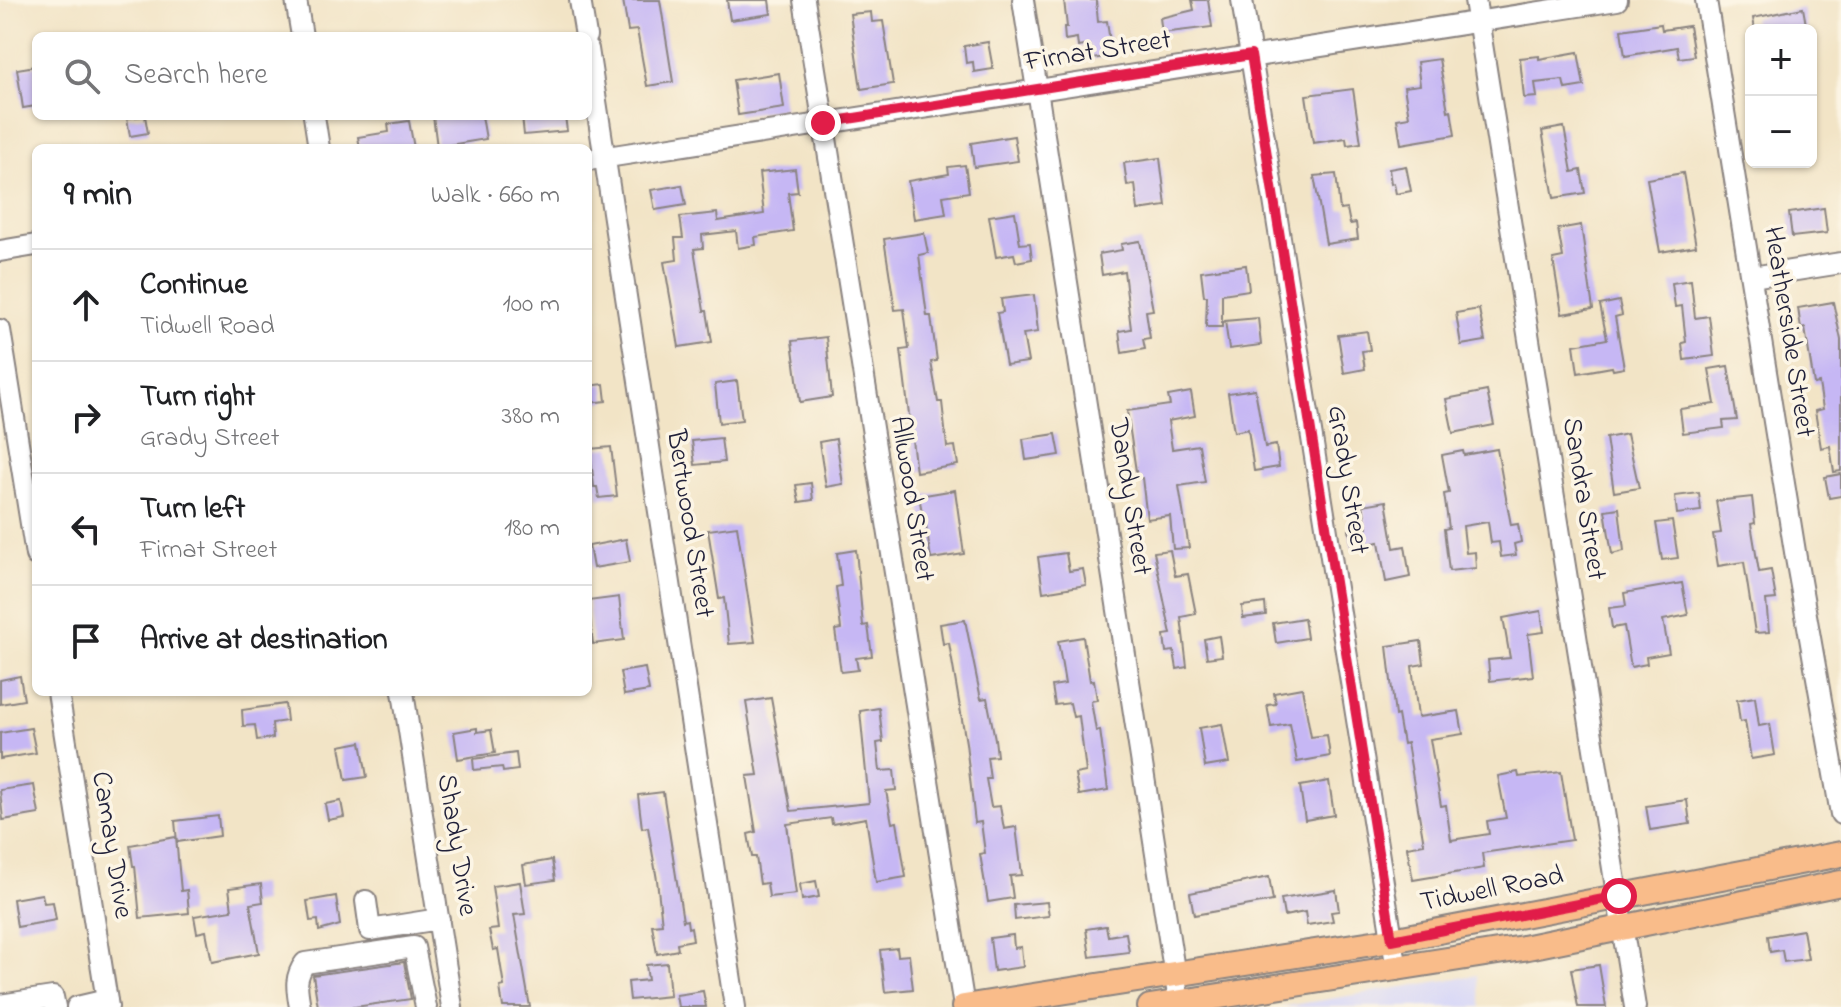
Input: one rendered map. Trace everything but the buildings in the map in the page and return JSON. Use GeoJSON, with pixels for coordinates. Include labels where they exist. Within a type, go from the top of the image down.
{"type":"FeatureCollection","features":[{"type":"Feature","properties":{"kind":"main road","name":"Tidwell Road"},"geometry":{"type":"LineString","coordinates":[[964,1007],[1392,940],[1841,854]]}},
{"type":"Feature","properties":{"kind":"main road"},"geometry":{"type":"LineString","coordinates":[[1167,1005],[1523,948],[1841,883]]}},
{"type":"Feature","properties":{"kind":"street"},"geometry":{"type":"LineString","coordinates":[[296,0],[301,32]]}},
{"type":"Feature","properties":{"kind":"street"},"geometry":{"type":"LineString","coordinates":[[580,0],[585,32]]}},
{"type":"Feature","properties":{"kind":"street","name":"Allwood Street"},"geometry":{"type":"LineString","coordinates":[[804,0],[964,1007]]}},
{"type":"Feature","properties":{"kind":"street","name":"Dandy Street"},"geometry":{"type":"LineString","coordinates":[[1023,0],[1175,973],[1167,1005]]}},
{"type":"Feature","properties":{"kind":"street","name":"Grady Street"},"geometry":{"type":"LineString","coordinates":[[1242,0],[1397,970]]}},
{"type":"Feature","properties":{"kind":"street","name":"Sandra Street"},"geometry":{"type":"LineString","coordinates":[[1475,0],[1635,1007]]}},
{"type":"Feature","properties":{"kind":"street","name":"Firnat Street"},"geometry":{"type":"LineString","coordinates":[[596,159],[1617,0]]}},
{"type":"Feature","properties":{"kind":"street","name":"Heatherside Street"},"geometry":{"type":"LineString","coordinates":[[1706,0],[1796,558],[1841,814]]}},
{"type":"Feature","properties":{"kind":"street","name":"Bertwood Street"},"geometry":{"type":"LineString","coordinates":[[592,104],[596,159],[735,1007]]}},
{"type":"Feature","properties":{"kind":"street"},"geometry":{"type":"LineString","coordinates":[[315,120],[318,144]]}},
{"type":"Feature","properties":{"kind":"street"},"geometry":{"type":"LineString","coordinates":[[0,251],[32,246]]}},
{"type":"Feature","properties":{"kind":"street"},"geometry":{"type":"LineString","coordinates":[[1752,277],[1841,263]]}},
{"type":"Feature","properties":{"kind":"street"},"geometry":{"type":"LineString","coordinates":[[0,330],[32,530]]}},
{"type":"Feature","properties":{"kind":"street","name":"Camay Drive"},"geometry":{"type":"LineString","coordinates":[[59,696],[108,1004]]}},
{"type":"Feature","properties":{"kind":"street","name":"Shady Drive"},"geometry":{"type":"LineString","coordinates":[[404,696],[452,1007]]}},
{"type":"Feature","properties":{"kind":"street"},"geometry":{"type":"LineString","coordinates":[[366,901],[370,930],[439,919]]}},
{"type":"Feature","properties":{"kind":"street"},"geometry":{"type":"LineString","coordinates":[[300,1007],[298,974],[305,963],[414,947],[426,1007]]}},
{"type":"Feature","properties":{"kind":"street"},"geometry":{"type":"LineString","coordinates":[[0,1005],[53,997],[55,1007]]}},
{"type":"Feature","properties":{"kind":"street"},"geometry":{"type":"LineString","coordinates":[[77,1007],[108,1004]]}},
{"type":"Feature","properties":{"kind":"shaded area"},"geometry":{"type":"Polygon","coordinates":[[[1477,975],[1481,1007],[1280,1007],[1477,975]]]}},
{"type":"Feature","properties":{"kind":"route"},"geometry":{"type":"LineString","coordinates":[[823,123],[1251,55],[1392,940],[1619,896]]}}]}
